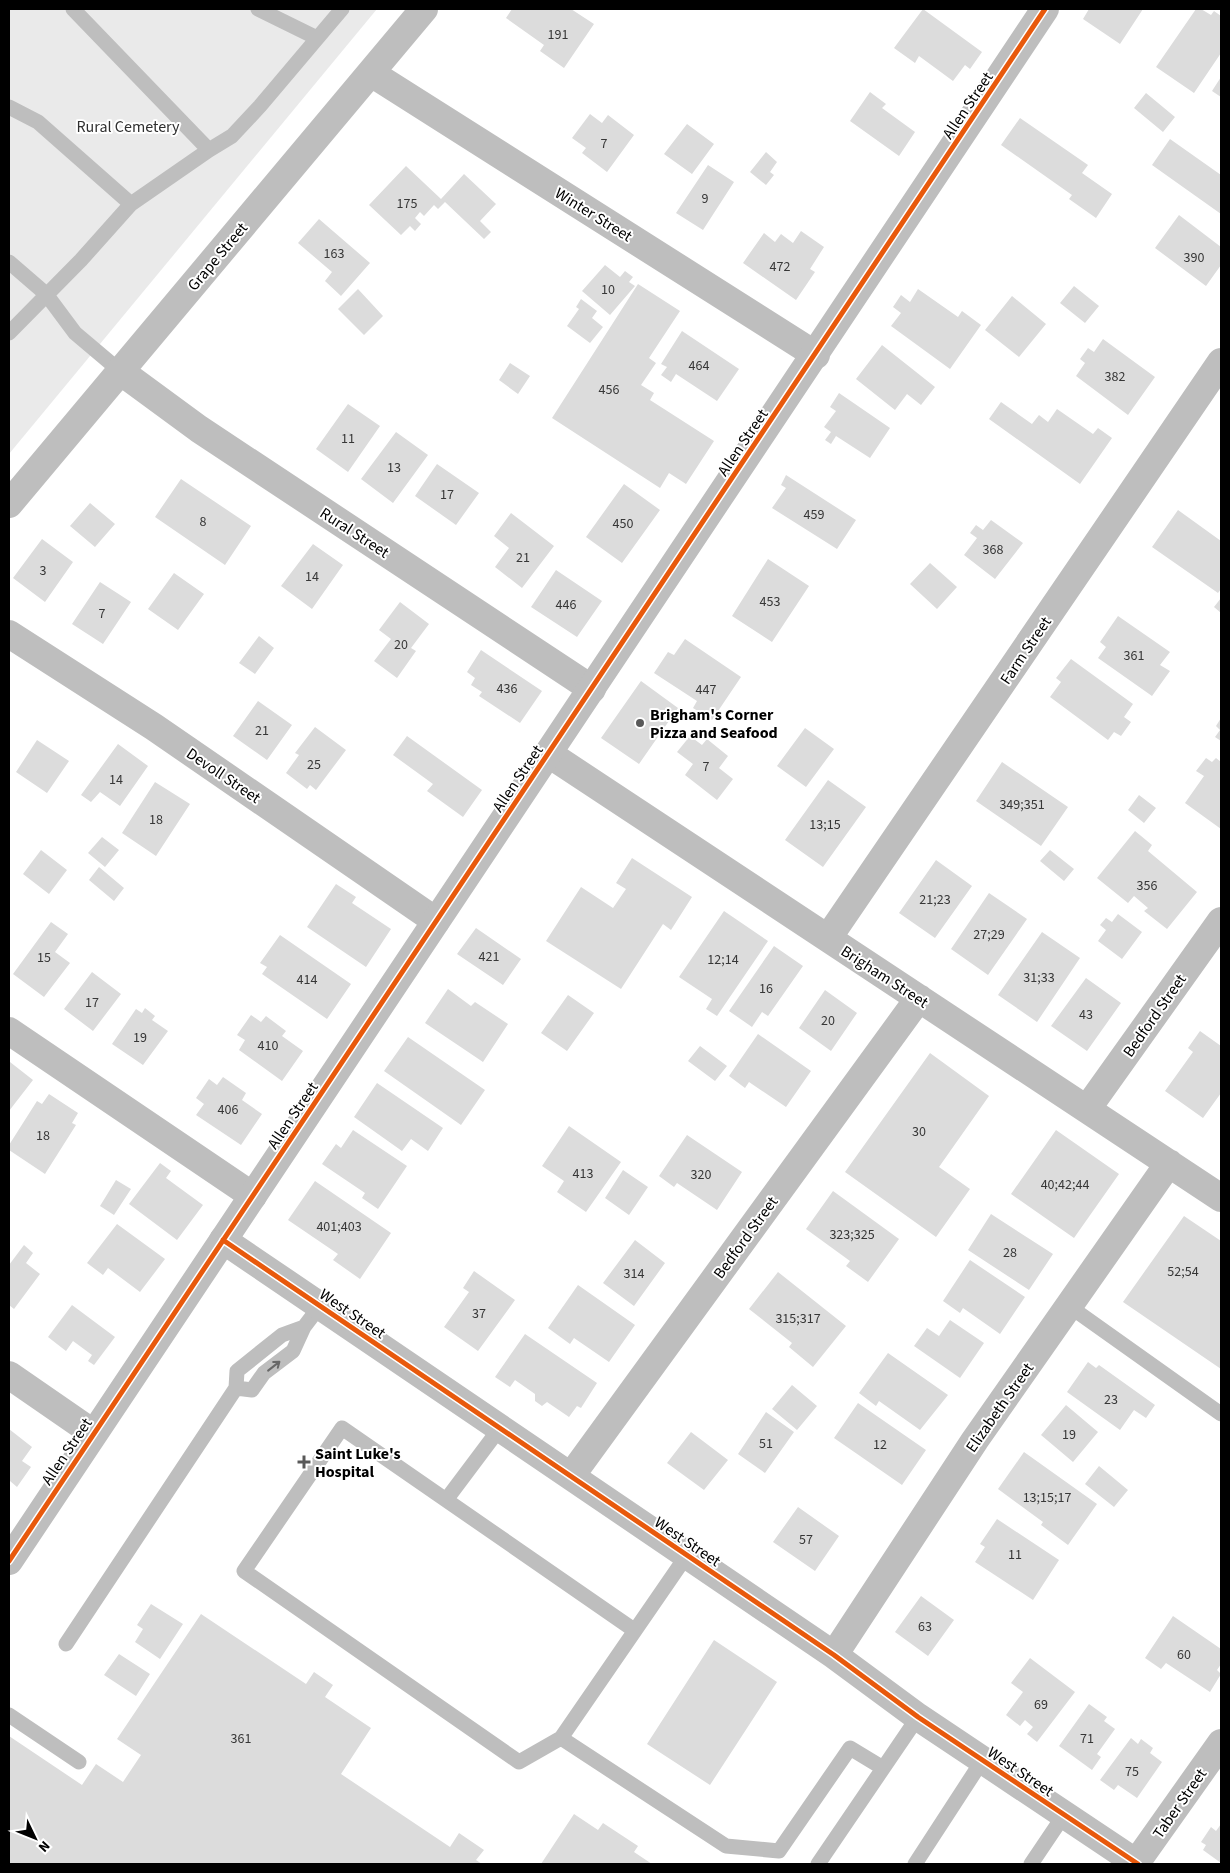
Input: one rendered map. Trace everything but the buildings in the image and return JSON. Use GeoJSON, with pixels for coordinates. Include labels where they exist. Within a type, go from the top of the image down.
{"type":"FeatureCollection","features":[{"type":"Feature","properties":{"kind":"street","name":"Grape Street"},"geometry":{"type":"LineString","coordinates":[[9,504],[424,9]]}},
{"type":"Feature","properties":{"kind":"street","name":"Allen Street"},"geometry":{"type":"LineString","coordinates":[[9,1561],[1045,9]]}},
{"type":"Feature","properties":{"kind":"street","name":"Winter Street"},"geometry":{"type":"LineString","coordinates":[[371,73],[816,354]]}},
{"type":"Feature","properties":{"kind":"street","name":"Farm Street"},"geometry":{"type":"LineString","coordinates":[[828,938],[1221,362]]}},
{"type":"Feature","properties":{"kind":"street","name":"Rural Street"},"geometry":{"type":"LineString","coordinates":[[120,371],[199,429],[592,689]]}},
{"type":"Feature","properties":{"kind":"street","name":"Devoll Street"},"geometry":{"type":"LineString","coordinates":[[9,634],[154,727],[436,921]]}},
{"type":"Feature","properties":{"kind":"street","name":"Brigham Street"},"geometry":{"type":"LineString","coordinates":[[549,754],[1221,1198]]}},
{"type":"Feature","properties":{"kind":"street","name":"Bedford Street"},"geometry":{"type":"LineString","coordinates":[[1087,1109],[1221,921]]}},
{"type":"Feature","properties":{"kind":"street","name":"Bedford Street"},"geometry":{"type":"LineString","coordinates":[[571,1476],[918,998]]}},
{"type":"Feature","properties":{"kind":"street"},"geometry":{"type":"LineString","coordinates":[[9,1031],[253,1196]]}},
{"type":"Feature","properties":{"kind":"street","name":"Elizabeth Street"},"geometry":{"type":"LineString","coordinates":[[834,1655],[975,1440],[1169,1163]]}},
{"type":"Feature","properties":{"kind":"street","name":"West Street"},"geometry":{"type":"LineString","coordinates":[[223,1240],[312,1316],[500,1428],[834,1655],[982,1761],[1137,1864]]}},
{"type":"Feature","properties":{"kind":"street"},"geometry":{"type":"LineString","coordinates":[[9,1375],[93,1433]]}},
{"type":"Feature","properties":{"kind":"street","name":"Taber Street"},"geometry":{"type":"LineString","coordinates":[[1137,1864],[1221,1743]]}},
{"type":"Feature","properties":{"kind":"lane"},"geometry":{"type":"LineString","coordinates":[[74,9],[210,150]]}},
{"type":"Feature","properties":{"kind":"lane"},"geometry":{"type":"LineString","coordinates":[[258,9],[317,38]]}},
{"type":"Feature","properties":{"kind":"lane"},"geometry":{"type":"LineString","coordinates":[[9,333],[81,260],[131,204],[232,136],[260,106],[342,9]]}},
{"type":"Feature","properties":{"kind":"lane"},"geometry":{"type":"LineString","coordinates":[[9,107],[38,122],[131,204]]}},
{"type":"Feature","properties":{"kind":"lane"},"geometry":{"type":"LineString","coordinates":[[9,262],[46,294],[75,333],[120,371]]}},
{"type":"Feature","properties":{"kind":"lane"},"geometry":{"type":"LineString","coordinates":[[1069,1306],[1221,1414]]}},
{"type":"Feature","properties":{"kind":"lane"},"geometry":{"type":"LineString","coordinates":[[66,1644],[236,1388],[237,1371],[282,1335],[312,1316]]}},
{"type":"Feature","properties":{"kind":"lane"},"geometry":{"type":"LineString","coordinates":[[236,1388],[252,1390],[264,1373],[293,1351],[312,1316]]}},
{"type":"Feature","properties":{"kind":"lane"},"geometry":{"type":"LineString","coordinates":[[634,1630],[342,1428],[244,1571],[519,1762],[561,1738],[687,1555]]}},
{"type":"Feature","properties":{"kind":"lane"},"geometry":{"type":"LineString","coordinates":[[446,1500],[500,1428]]}},
{"type":"Feature","properties":{"kind":"lane"},"geometry":{"type":"LineString","coordinates":[[9,1715],[79,1762]]}},
{"type":"Feature","properties":{"kind":"lane"},"geometry":{"type":"LineString","coordinates":[[818,1864],[918,1717]]}},
{"type":"Feature","properties":{"kind":"lane"},"geometry":{"type":"LineString","coordinates":[[561,1738],[726,1846],[779,1851],[850,1748],[883,1768]]}},
{"type":"Feature","properties":{"kind":"lane"},"geometry":{"type":"LineString","coordinates":[[915,1864],[982,1761]]}},
{"type":"Feature","properties":{"kind":"lane"},"geometry":{"type":"LineString","coordinates":[[1032,1864],[1064,1815]]}},
{"type":"Feature","properties":{"kind":"green space","name":"Rural Cemetery"},"geometry":{"type":"Polygon","coordinates":[[[9,9],[377,9],[9,454],[9,9]]]}},
{"type":"Feature","properties":{"kind":"cycle path"},"geometry":{"type":"LineString","coordinates":[[9,1561],[1045,9]]}},
{"type":"Feature","properties":{"kind":"cycle path"},"geometry":{"type":"LineString","coordinates":[[223,1240],[834,1655],[918,1717],[1138,1864]]}},
{"type":"Feature","properties":{"kind":"place","name":"Brigham's Corner Pizza and Seafood"},"geometry":{"type":"Point","coordinates":[640,723]}},
{"type":"Feature","properties":{"kind":"place","name":"Saint Luke's Hospital"},"geometry":{"type":"Point","coordinates":[304,1462]}}]}
